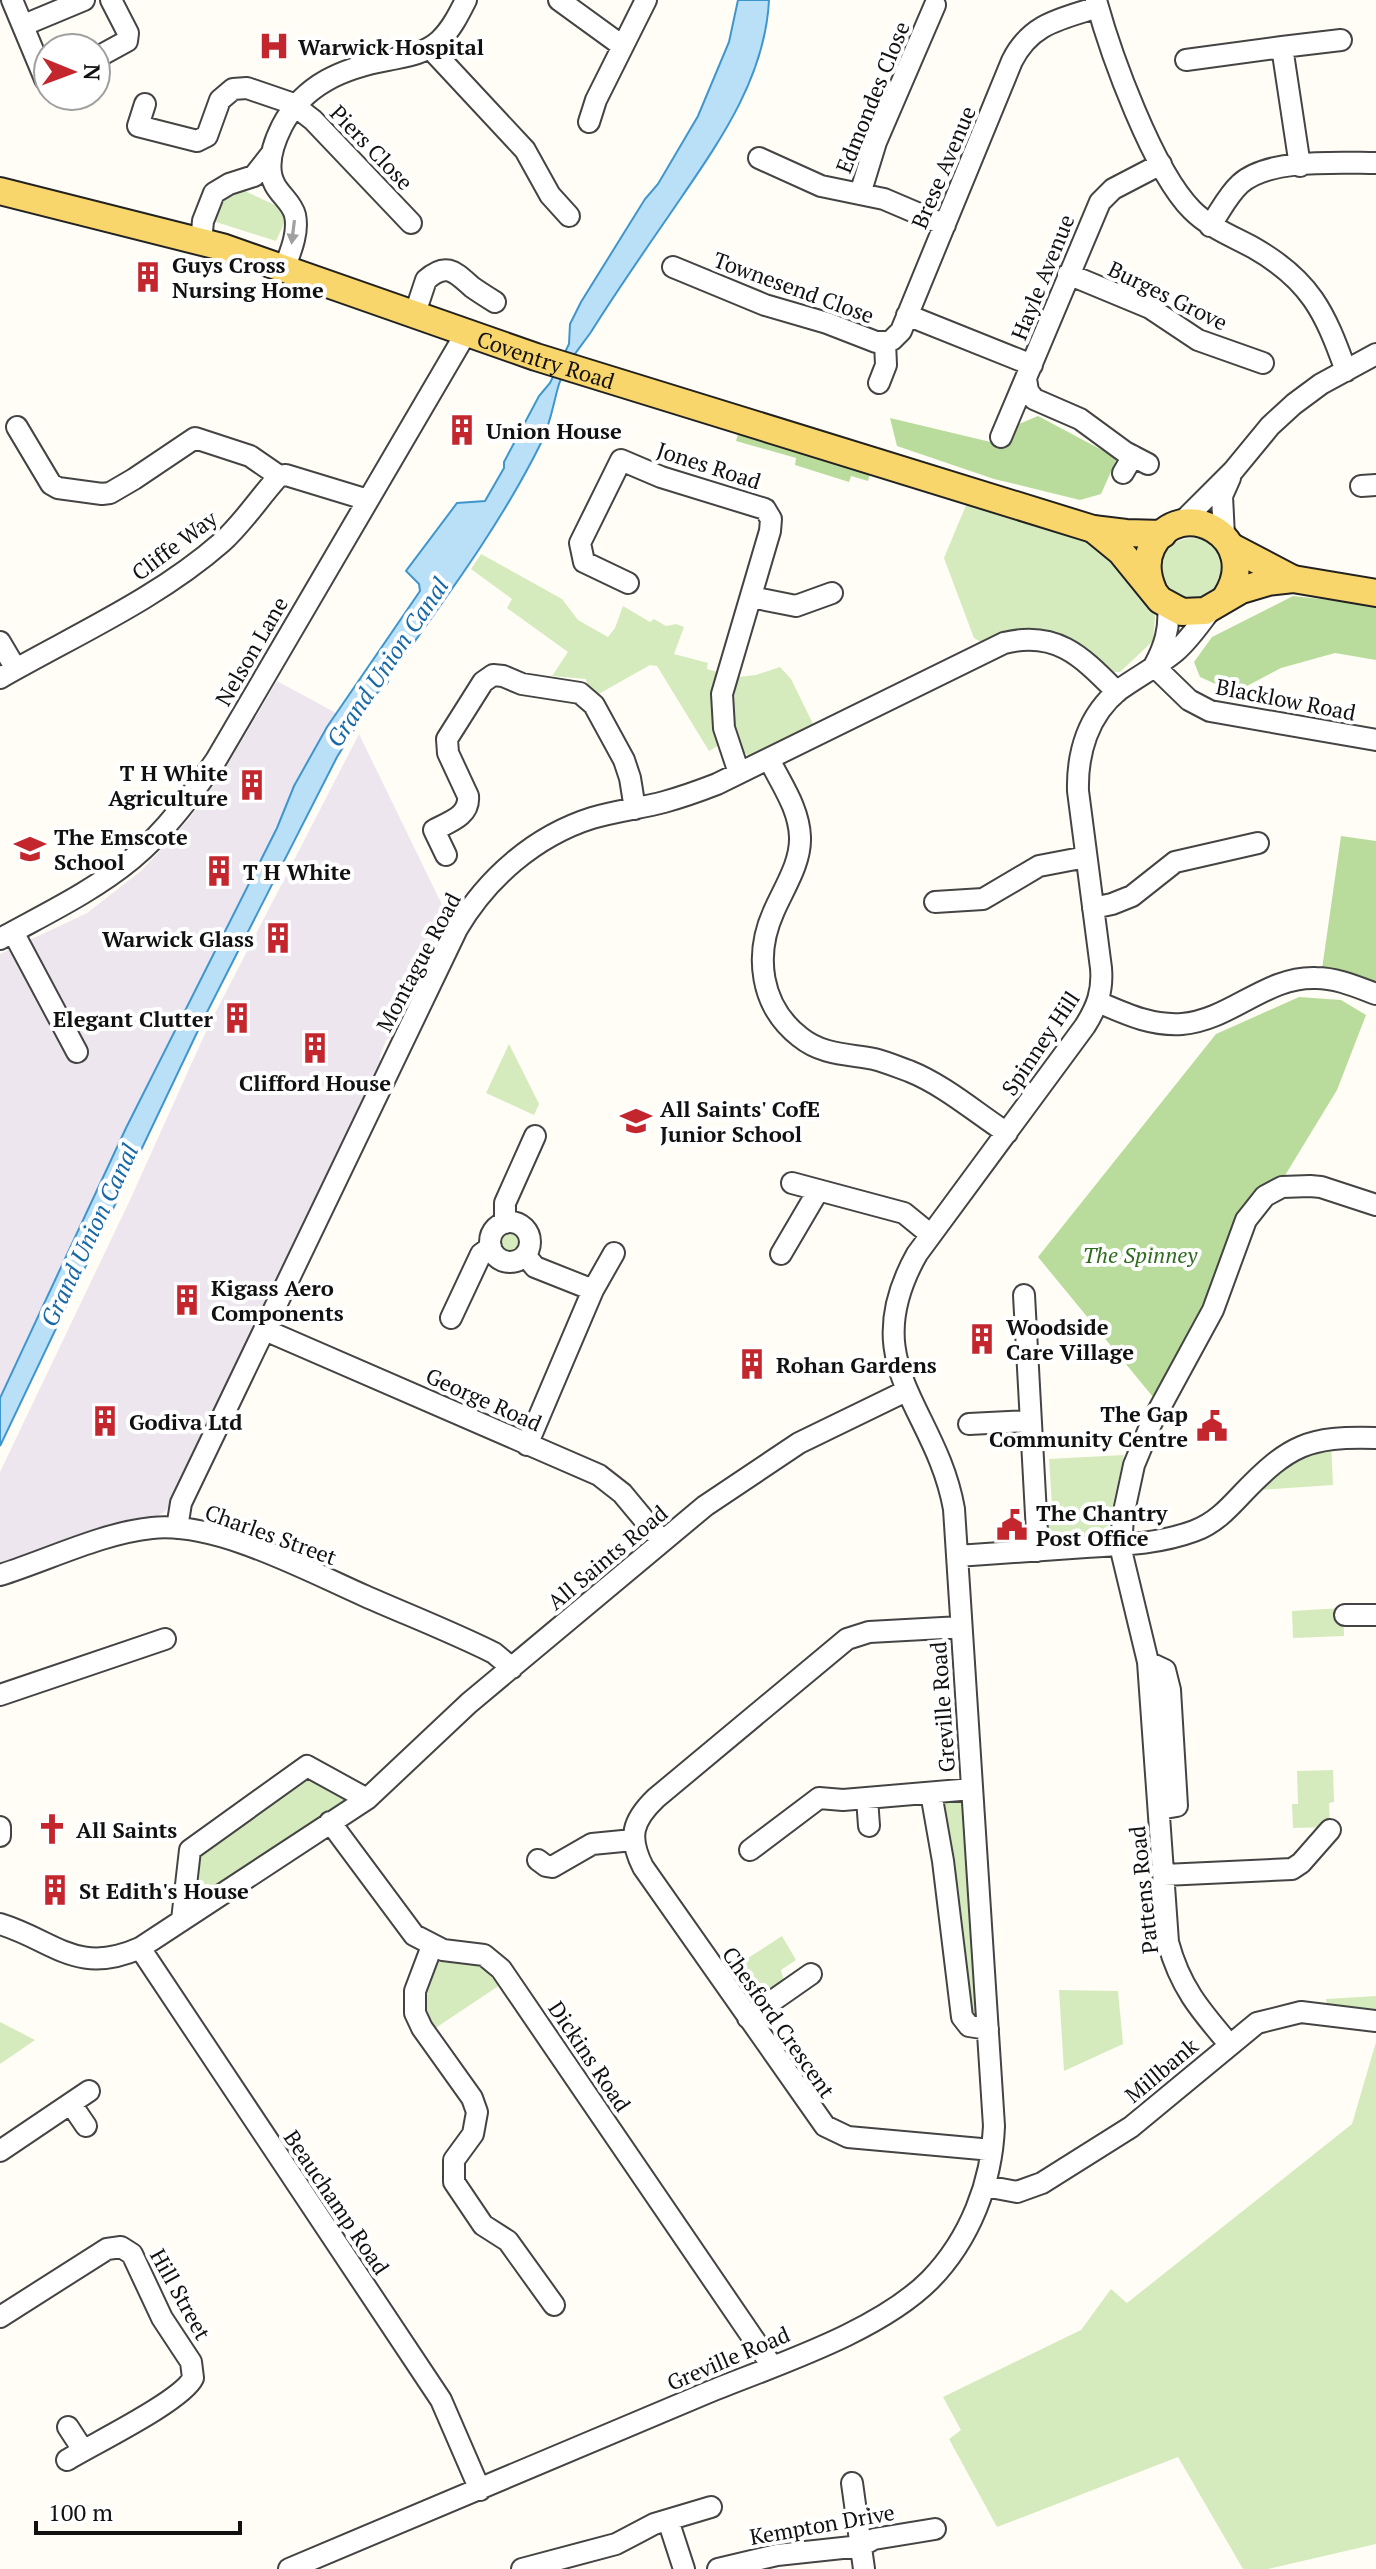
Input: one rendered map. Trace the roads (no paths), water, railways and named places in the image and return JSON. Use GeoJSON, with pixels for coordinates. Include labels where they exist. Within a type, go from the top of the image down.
{"type":"FeatureCollection","features":[{"type":"Feature","properties":{"kind":"main road","name":"Coventry Road"},"geometry":{"type":"LineString","coordinates":[[0,191],[201,242],[414,316],[481,310],[551,361],[1093,529],[1131,534],[1203,524],[1293,579]]}},
{"type":"Feature","properties":{"kind":"main road","name":"Coventry Road"},"geometry":{"type":"LineString","coordinates":[[1093,529],[1121,552],[1160,598],[1190,613],[1268,582],[1293,579],[1376,593]]}},
{"type":"Feature","properties":{"kind":"main road"},"geometry":{"type":"LineString","coordinates":[[1160,598],[1147,561],[1150,551],[1171,529]]}},
{"type":"Feature","properties":{"kind":"main road"},"geometry":{"type":"LineString","coordinates":[[1219,602],[1236,578],[1236,557],[1228,541]]}},
{"type":"Feature","properties":{"kind":"street"},"geometry":{"type":"LineString","coordinates":[[12,0],[32,46]]}},
{"type":"Feature","properties":{"kind":"street"},"geometry":{"type":"LineString","coordinates":[[24,25],[84,0]]}},
{"type":"Feature","properties":{"kind":"street"},"geometry":{"type":"LineString","coordinates":[[111,0],[128,33],[127,41],[112,49]]}},
{"type":"Feature","properties":{"kind":"street"},"geometry":{"type":"LineString","coordinates":[[201,242],[203,221],[212,198],[218,190],[254,176],[272,153],[282,127],[316,86],[340,72],[410,56],[430,48],[446,34],[466,0]]}},
{"type":"Feature","properties":{"kind":"street"},"geometry":{"type":"LineString","coordinates":[[559,0],[621,45]]}},
{"type":"Feature","properties":{"kind":"street"},"geometry":{"type":"LineString","coordinates":[[589,122],[621,45],[646,0]]}},
{"type":"Feature","properties":{"kind":"street"},"geometry":{"type":"LineString","coordinates":[[1097,4],[1124,79],[1161,164],[1184,202],[1210,226],[1274,259],[1297,277],[1321,311],[1346,371]]}},
{"type":"Feature","properties":{"kind":"street","name":"Brese Avenue"},"geometry":{"type":"LineString","coordinates":[[885,342],[899,334],[1012,61],[1023,43],[1037,29],[1097,4]]}},
{"type":"Feature","properties":{"kind":"street","name":"Edmondes Close"},"geometry":{"type":"LineString","coordinates":[[860,194],[876,142],[925,12]]}},
{"type":"Feature","properties":{"kind":"street"},"geometry":{"type":"LineString","coordinates":[[1186,60],[1206,46],[1282,47],[1341,40]]}},
{"type":"Feature","properties":{"kind":"street"},"geometry":{"type":"LineString","coordinates":[[1282,47],[1300,166]]}},
{"type":"Feature","properties":{"kind":"street"},"geometry":{"type":"LineString","coordinates":[[430,48],[532,161],[543,200],[569,216]]}},
{"type":"Feature","properties":{"kind":"street"},"geometry":{"type":"LineString","coordinates":[[145,104],[138,126],[192,141],[204,140],[220,100],[233,89],[265,92],[297,106]]}},
{"type":"Feature","properties":{"kind":"street","name":"Piers Close"},"geometry":{"type":"LineString","coordinates":[[297,106],[411,223]]}},
{"type":"Feature","properties":{"kind":"street"},"geometry":{"type":"LineString","coordinates":[[272,153],[272,176],[292,208],[296,224],[284,269]]}},
{"type":"Feature","properties":{"kind":"street"},"geometry":{"type":"LineString","coordinates":[[1210,226],[1232,194],[1248,178],[1263,171],[1376,163]]}},
{"type":"Feature","properties":{"kind":"street","name":"Hayle Avenue"},"geometry":{"type":"LineString","coordinates":[[1001,437],[1100,202],[1113,189],[1161,164]]}},
{"type":"Feature","properties":{"kind":"street"},"geometry":{"type":"LineString","coordinates":[[765,165],[821,186],[884,199],[945,225]]}},
{"type":"Feature","properties":{"kind":"street"},"geometry":{"type":"LineString","coordinates":[[236,181],[284,197]]}},
{"type":"Feature","properties":{"kind":"street","name":"Townesend Close"},"geometry":{"type":"LineString","coordinates":[[685,267],[756,302],[827,323],[876,342],[885,342]]}},
{"type":"Feature","properties":{"kind":"street"},"geometry":{"type":"LineString","coordinates":[[414,316],[425,281],[438,272],[459,273],[481,310]]}},
{"type":"Feature","properties":{"kind":"street","name":"Burges Grove"},"geometry":{"type":"LineString","coordinates":[[1068,274],[1150,308],[1198,340],[1250,366]]}},
{"type":"Feature","properties":{"kind":"street","name":"Nelson Lane"},"geometry":{"type":"LineString","coordinates":[[77,1052],[6,935],[106,879],[134,858],[179,812],[216,760],[481,310]]}},
{"type":"Feature","properties":{"kind":"street"},"geometry":{"type":"LineString","coordinates":[[907,315],[1029,372],[1028,391],[1034,399],[1080,419],[1135,464]]}},
{"type":"Feature","properties":{"kind":"street"},"geometry":{"type":"LineString","coordinates":[[879,383],[886,365],[885,342]]}},
{"type":"Feature","properties":{"kind":"street"},"geometry":{"type":"LineString","coordinates":[[1171,529],[1233,471],[1259,438],[1290,407],[1312,390],[1376,354]]}},
{"type":"Feature","properties":{"kind":"street"},"geometry":{"type":"LineString","coordinates":[[17,427],[48,480],[58,488],[110,493],[195,438],[250,456],[279,476],[286,475],[368,500]]}},
{"type":"Feature","properties":{"kind":"street","name":"Jones Road"},"geometry":{"type":"LineString","coordinates":[[627,584],[584,562],[580,553],[580,543],[621,460],[661,477],[765,509],[771,519],[722,694],[724,728],[739,773]]}},
{"type":"Feature","properties":{"kind":"street"},"geometry":{"type":"LineString","coordinates":[[1228,541],[1222,496],[1233,471]]}},
{"type":"Feature","properties":{"kind":"street","name":"Cliffe Way"},"geometry":{"type":"LineString","coordinates":[[8,673],[187,570],[225,539],[279,476]]}},
{"type":"Feature","properties":{"kind":"street"},"geometry":{"type":"LineString","coordinates":[[751,597],[796,606],[832,593]]}},
{"type":"Feature","properties":{"kind":"street"},"geometry":{"type":"LineString","coordinates":[[1154,666],[1169,628],[1160,598]]}},
{"type":"Feature","properties":{"kind":"street","name":"Spinney Hill"},"geometry":{"type":"LineString","coordinates":[[906,1391],[895,1354],[896,1306],[911,1264],[1085,1026],[1098,1002],[1102,978],[1078,791],[1079,762],[1086,735],[1094,718],[1117,692],[1175,651],[1219,602]]}},
{"type":"Feature","properties":{"kind":"street","name":"Montague Road"},"geometry":{"type":"LineString","coordinates":[[177,1528],[181,1503],[466,913],[499,875],[534,846],[578,823],[686,796],[769,759],[969,658],[1014,641],[1035,639],[1068,648],[1083,658],[1117,692]]}},
{"type":"Feature","properties":{"kind":"street"},"geometry":{"type":"LineString","coordinates":[[0,642],[8,673]]}},
{"type":"Feature","properties":{"kind":"street","name":"Blacklow Road"},"geometry":{"type":"LineString","coordinates":[[1154,666],[1189,700],[1210,711],[1376,740]]}},
{"type":"Feature","properties":{"kind":"street"},"geometry":{"type":"LineString","coordinates":[[446,855],[434,830],[462,814],[469,803],[448,753],[447,739],[483,682],[493,675],[522,684],[580,693],[594,705],[624,760],[635,809]]}},
{"type":"Feature","properties":{"kind":"street"},"geometry":{"type":"LineString","coordinates":[[769,759],[791,802],[800,837],[794,868],[767,926],[763,945],[766,989],[781,1018],[798,1036],[825,1051],[884,1061],[914,1073],[1007,1133]]}},
{"type":"Feature","properties":{"kind":"street"},"geometry":{"type":"LineString","coordinates":[[1093,908],[1132,896],[1175,862],[1258,843]]}},
{"type":"Feature","properties":{"kind":"street"},"geometry":{"type":"LineString","coordinates":[[935,902],[983,899],[1039,866],[1086,857]]}},
{"type":"Feature","properties":{"kind":"street"},"geometry":{"type":"LineString","coordinates":[[1098,1002],[1137,1019],[1181,1024],[1220,1014],[1270,988],[1303,978],[1333,980],[1376,994]]}},
{"type":"Feature","properties":{"kind":"street"},"geometry":{"type":"LineString","coordinates":[[505,1223],[505,1203],[535,1136]]}},
{"type":"Feature","properties":{"kind":"street"},"geometry":{"type":"LineString","coordinates":[[792,1183],[904,1213],[931,1235]]}},
{"type":"Feature","properties":{"kind":"street","name":"Pattens Road"},"geometry":{"type":"LineString","coordinates":[[1229,2044],[1201,2012],[1176,1970],[1168,1942],[1159,1809],[1177,1806],[1170,1690],[1165,1670],[1148,1662],[1121,1545],[1126,1496],[1138,1453],[1157,1411],[1213,1310],[1252,1211],[1274,1190],[1299,1185],[1321,1187],[1376,1205]]}},
{"type":"Feature","properties":{"kind":"street"},"geometry":{"type":"LineString","coordinates":[[781,1254],[818,1191]]}},
{"type":"Feature","properties":{"kind":"street"},"geometry":{"type":"LineString","coordinates":[[505,1223],[515,1223],[526,1231],[529,1242],[525,1255],[511,1262],[497,1257],[491,1247],[489,1238],[494,1229],[505,1223]]}},
{"type":"Feature","properties":{"kind":"street"},"geometry":{"type":"LineString","coordinates":[[451,1318],[481,1254],[491,1247]]}},
{"type":"Feature","properties":{"kind":"street"},"geometry":{"type":"LineString","coordinates":[[527,1445],[593,1290],[614,1253]]}},
{"type":"Feature","properties":{"kind":"street"},"geometry":{"type":"LineString","coordinates":[[525,1255],[535,1267],[593,1290]]}},
{"type":"Feature","properties":{"kind":"street"},"geometry":{"type":"LineString","coordinates":[[1031,1300],[1030,1421],[1038,1551]]}},
{"type":"Feature","properties":{"kind":"street","name":"George Road"},"geometry":{"type":"LineString","coordinates":[[265,1330],[604,1478],[622,1493],[662,1541]]}},
{"type":"Feature","properties":{"kind":"street","name":"All Saints Road"},"geometry":{"type":"LineString","coordinates":[[0,1924],[23,1932],[58,1951],[86,1958],[116,1958],[140,1948],[367,1799],[435,1733],[705,1506],[799,1443],[906,1391]]}},
{"type":"Feature","properties":{"kind":"street","name":"Greville Road"},"geometry":{"type":"LineString","coordinates":[[289,2569],[772,2366],[892,2311],[917,2292],[943,2265],[976,2211],[985,2186],[994,2126],[954,1509],[946,1475],[906,1391]]}},
{"type":"Feature","properties":{"kind":"street"},"geometry":{"type":"LineString","coordinates":[[969,1424],[1030,1421]]}},
{"type":"Feature","properties":{"kind":"street"},"geometry":{"type":"LineString","coordinates":[[957,1556],[1164,1540],[1210,1524],[1274,1462],[1304,1445],[1328,1438],[1376,1438]]}},
{"type":"Feature","properties":{"kind":"street","name":"Charles Street"},"geometry":{"type":"LineString","coordinates":[[0,1575],[151,1528],[177,1528],[217,1535],[484,1648],[502,1657],[512,1668]]}},
{"type":"Feature","properties":{"kind":"street"},"geometry":{"type":"LineString","coordinates":[[1345,1615],[1376,1615]]}},
{"type":"Feature","properties":{"kind":"street"},"geometry":{"type":"LineString","coordinates":[[538,1860],[552,1867],[592,1844],[633,1840],[640,1816],[656,1798],[847,1639],[869,1632],[961,1627]]}},
{"type":"Feature","properties":{"kind":"street"},"geometry":{"type":"LineString","coordinates":[[0,1695],[165,1639]]}},
{"type":"Feature","properties":{"kind":"street"},"geometry":{"type":"LineString","coordinates":[[182,1920],[190,1850],[307,1766],[367,1799]]}},
{"type":"Feature","properties":{"kind":"street"},"geometry":{"type":"LineString","coordinates":[[750,1850],[812,1800],[822,1797],[843,1800],[972,1789]]}},
{"type":"Feature","properties":{"kind":"street","name":"Greville Road"},"geometry":{"type":"LineString","coordinates":[[931,1793],[943,1861],[962,2017],[969,2026],[988,2029]]}},
{"type":"Feature","properties":{"kind":"street"},"geometry":{"type":"LineString","coordinates":[[867,1798],[869,1826]]}},
{"type":"Feature","properties":{"kind":"street","name":"Dickins Road"},"geometry":{"type":"LineString","coordinates":[[330,1822],[407,1928],[432,1946],[484,1955],[501,1969],[772,2366]]}},
{"type":"Feature","properties":{"kind":"street"},"geometry":{"type":"LineString","coordinates":[[0,1827],[0,1836]]}},
{"type":"Feature","properties":{"kind":"street"},"geometry":{"type":"LineString","coordinates":[[1164,1875],[1292,1869],[1330,1830]]}},
{"type":"Feature","properties":{"kind":"street","name":"Chesford Crescent"},"geometry":{"type":"LineString","coordinates":[[633,1840],[643,1867],[813,2112],[831,2131],[859,2138],[992,2150]]}},
{"type":"Feature","properties":{"kind":"street"},"geometry":{"type":"LineString","coordinates":[[432,1946],[415,1991],[415,2013],[422,2028],[472,2098],[477,2112],[473,2134],[454,2160],[454,2182],[483,2225],[508,2241],[533,2290],[554,2305]]}},
{"type":"Feature","properties":{"kind":"street","name":"Beauchamp Road"},"geometry":{"type":"LineString","coordinates":[[140,1948],[441,2400],[480,2490]]}},
{"type":"Feature","properties":{"kind":"street"},"geometry":{"type":"LineString","coordinates":[[748,2018],[811,1974]]}},
{"type":"Feature","properties":{"kind":"street","name":"Millbank"},"geometry":{"type":"LineString","coordinates":[[985,2186],[1017,2192],[1042,2183],[1131,2127],[1257,2023],[1289,2013],[1376,2021]]}},
{"type":"Feature","properties":{"kind":"street"},"geometry":{"type":"LineString","coordinates":[[0,2151],[89,2091]]}},
{"type":"Feature","properties":{"kind":"street"},"geometry":{"type":"LineString","coordinates":[[71,2104],[86,2126]]}},
{"type":"Feature","properties":{"kind":"street","name":"Hill Street"},"geometry":{"type":"LineString","coordinates":[[0,2317],[107,2249],[121,2247],[132,2254],[158,2311],[191,2362],[193,2378],[185,2389],[75,2455],[68,2427]]}},
{"type":"Feature","properties":{"kind":"street"},"geometry":{"type":"LineString","coordinates":[[852,2483],[864,2569]]}},
{"type":"Feature","properties":{"kind":"street"},"geometry":{"type":"LineString","coordinates":[[522,2569],[616,2544],[654,2524],[711,2507]]}},
{"type":"Feature","properties":{"kind":"street"},"geometry":{"type":"LineString","coordinates":[[668,2520],[684,2569]]}},
{"type":"Feature","properties":{"kind":"street","name":"Kempton Drive"},"geometry":{"type":"LineString","coordinates":[[718,2569],[777,2555],[861,2546],[874,2539],[935,2529]]}},
{"type":"Feature","properties":{"kind":"water","name":"Grand Union Canal"},"geometry":{"type":"Polygon","coordinates":[[[738,0],[769,0],[758,59],[748,87],[720,139],[569,363],[559,384],[544,436],[508,504],[387,684],[377,693],[337,757],[203,1020],[0,1446],[0,1398],[126,1128],[277,828],[294,786],[327,727],[420,591],[419,584],[406,571],[457,503],[485,501],[504,468],[504,462],[569,344],[570,324],[581,302],[698,116],[729,42],[738,0]]]}},
{"type":"Feature","properties":{"kind":"place","name":"Warwick Hospital"},"geometry":{"type":"Point","coordinates":[274,46]}},
{"type":"Feature","properties":{"kind":"place","name":"Guys Cross Nursing Home"},"geometry":{"type":"Point","coordinates":[148,277]}},
{"type":"Feature","properties":{"kind":"place","name":"Union House"},"geometry":{"type":"Point","coordinates":[462,430]}},
{"type":"Feature","properties":{"kind":"place","name":"T H White Agriculture"},"geometry":{"type":"Point","coordinates":[252,785]}},
{"type":"Feature","properties":{"kind":"place","name":"The Emscote School"},"geometry":{"type":"Point","coordinates":[30,849]}},
{"type":"Feature","properties":{"kind":"place","name":"T H White"},"geometry":{"type":"Point","coordinates":[219,871]}},
{"type":"Feature","properties":{"kind":"place","name":"Warwick Glass"},"geometry":{"type":"Point","coordinates":[278,938]}},
{"type":"Feature","properties":{"kind":"place","name":"Elegant Clutter"},"geometry":{"type":"Point","coordinates":[237,1018]}},
{"type":"Feature","properties":{"kind":"place","name":"Clifford House"},"geometry":{"type":"Point","coordinates":[315,1048]}},
{"type":"Feature","properties":{"kind":"place","name":"All Saints' CofE Junior School"},"geometry":{"type":"Point","coordinates":[636,1121]}},
{"type":"Feature","properties":{"kind":"place","name":"Kigass Aero Components"},"geometry":{"type":"Point","coordinates":[187,1300]}},
{"type":"Feature","properties":{"kind":"place","name":"Woodside Care Village"},"geometry":{"type":"Point","coordinates":[982,1339]}},
{"type":"Feature","properties":{"kind":"place","name":"Rohan Gardens"},"geometry":{"type":"Point","coordinates":[752,1364]}},
{"type":"Feature","properties":{"kind":"place","name":"Godiva Ltd"},"geometry":{"type":"Point","coordinates":[105,1421]}},
{"type":"Feature","properties":{"kind":"place","name":"The Gap Community Centre"},"geometry":{"type":"Point","coordinates":[1212,1426]}},
{"type":"Feature","properties":{"kind":"place","name":"The Chantry Post Office"},"geometry":{"type":"Point","coordinates":[1012,1525]}},
{"type":"Feature","properties":{"kind":"place","name":"All Saints"},"geometry":{"type":"Point","coordinates":[52,1829]}},
{"type":"Feature","properties":{"kind":"place","name":"St Edith's House"},"geometry":{"type":"Point","coordinates":[55,1890]}},
{"type":"Feature","properties":{"kind":"park label","name":"The Spinney"},"geometry":{"type":"Point","coordinates":[1140,1254]}}]}
